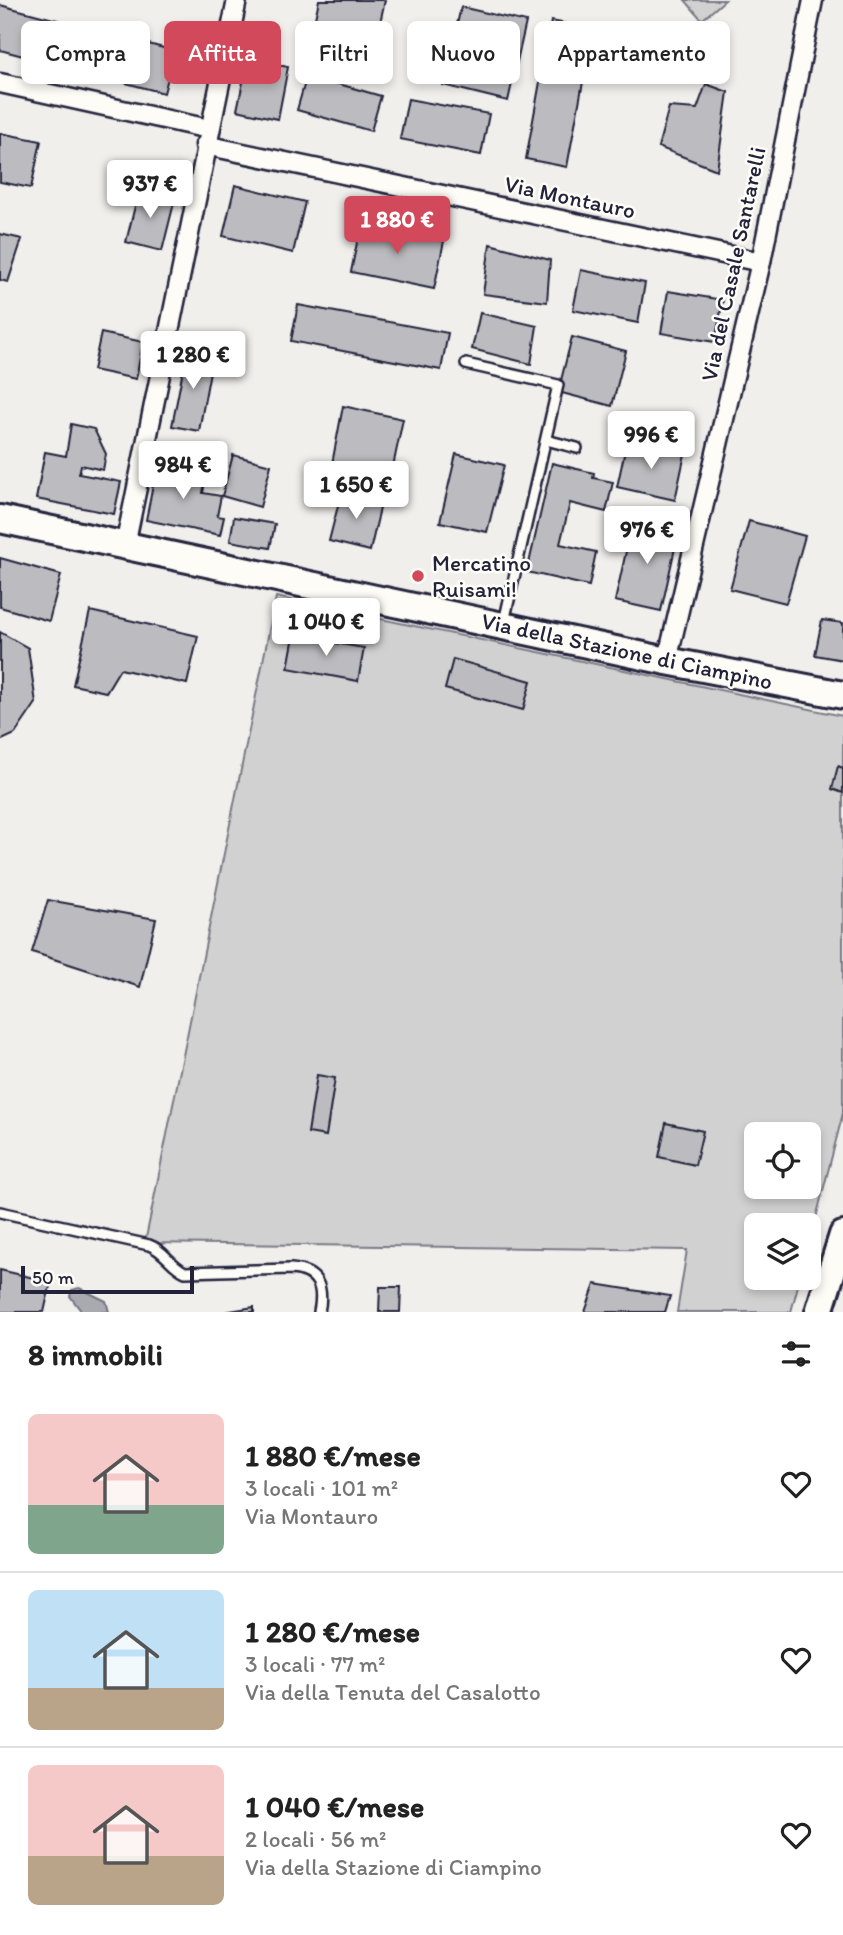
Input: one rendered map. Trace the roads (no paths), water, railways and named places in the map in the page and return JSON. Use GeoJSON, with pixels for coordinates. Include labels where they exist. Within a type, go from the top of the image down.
{"type":"FeatureCollection","features":[{"type":"Feature","properties":{"kind":"street"},"geometry":{"type":"LineString","coordinates":[[125,546],[237,0]]}},
{"type":"Feature","properties":{"kind":"street","name":"Via del Casale Santarelli"},"geometry":{"type":"LineString","coordinates":[[667,661],[761,262],[813,0]]}},
{"type":"Feature","properties":{"kind":"street","name":"Via Montauro"},"geometry":{"type":"LineString","coordinates":[[0,83],[207,137],[761,262]]}},
{"type":"Feature","properties":{"kind":"street","name":"Via della Stazione di Ciampino"},"geometry":{"type":"LineString","coordinates":[[0,519],[667,661],[843,695]]}},
{"type":"Feature","properties":{"kind":"street"},"geometry":{"type":"LineString","coordinates":[[819,1312],[843,1235]]}},
{"type":"Feature","properties":{"kind":"lane"},"geometry":{"type":"LineString","coordinates":[[466,364],[558,385],[503,626]]}},
{"type":"Feature","properties":{"kind":"lane"},"geometry":{"type":"LineString","coordinates":[[546,440],[577,448]]}},
{"type":"Feature","properties":{"kind":"lane"},"geometry":{"type":"LineString","coordinates":[[0,1212],[149,1245],[157,1248],[172,1265],[185,1272],[291,1269],[307,1271],[315,1276],[321,1289],[319,1312]]}},
{"type":"Feature","properties":{"kind":"place","name":"Mercatino Ruisami!"},"geometry":{"type":"Point","coordinates":[418,576]}}]}
